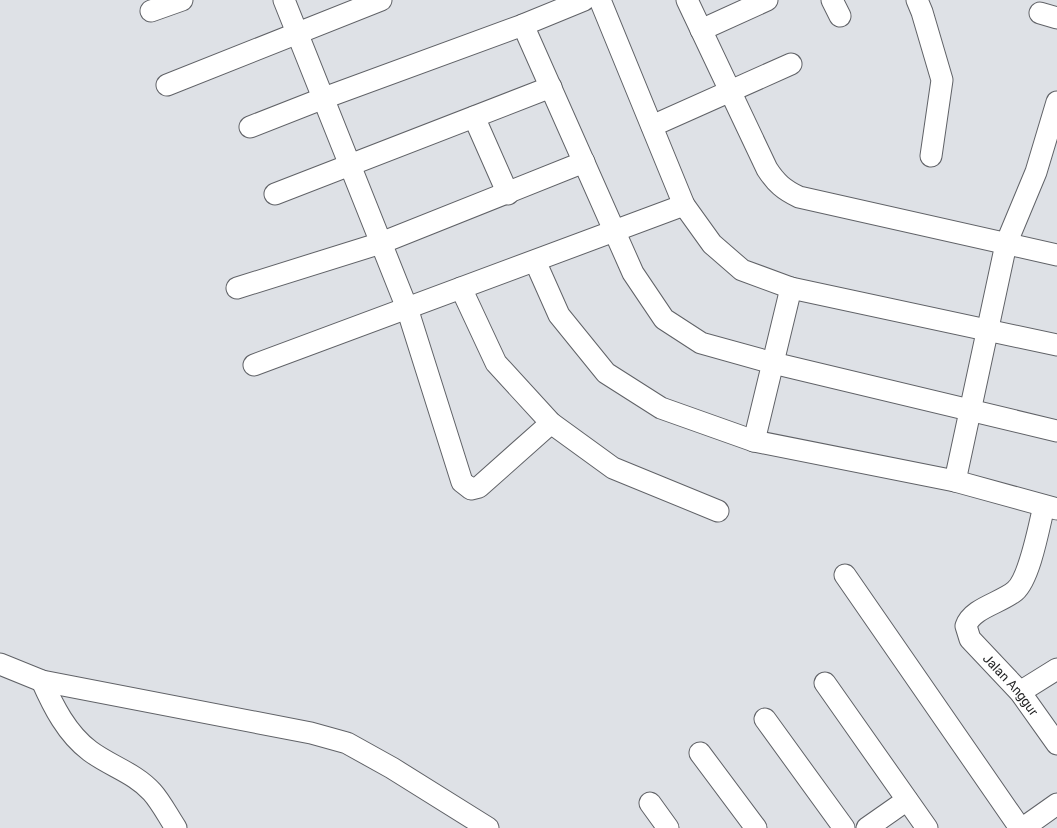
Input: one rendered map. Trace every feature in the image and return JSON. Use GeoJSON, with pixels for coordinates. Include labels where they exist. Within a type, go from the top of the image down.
{"type":"FeatureCollection","features":[{"type":"Feature","properties":{"kind":"street"},"geometry":{"type":"LineString","coordinates":[[151,11],[182,0]]}},
{"type":"Feature","properties":{"kind":"street"},"geometry":{"type":"LineString","coordinates":[[284,0],[407,308],[465,485],[471,489],[479,487],[551,423]]}},
{"type":"Feature","properties":{"kind":"street"},"geometry":{"type":"LineString","coordinates":[[250,127],[324,98],[523,25],[584,0]]}},
{"type":"Feature","properties":{"kind":"street"},"geometry":{"type":"LineString","coordinates":[[600,0],[684,205],[712,244],[742,270],[791,288],[1057,345]]}},
{"type":"Feature","properties":{"kind":"street"},"geometry":{"type":"LineString","coordinates":[[687,0],[767,169],[778,185],[799,197],[1057,255]]}},
{"type":"Feature","properties":{"kind":"street"},"geometry":{"type":"LineString","coordinates":[[701,30],[767,0]]}},
{"type":"Feature","properties":{"kind":"street"},"geometry":{"type":"LineString","coordinates":[[916,0],[922,12],[942,80],[931,156]]}},
{"type":"Feature","properties":{"kind":"street"},"geometry":{"type":"LineString","coordinates":[[167,85],[298,33],[368,2]]}},
{"type":"Feature","properties":{"kind":"street"},"geometry":{"type":"LineString","coordinates":[[523,25],[633,273],[664,319],[701,343],[773,363],[1057,431]]}},
{"type":"Feature","properties":{"kind":"street"},"geometry":{"type":"LineString","coordinates":[[652,126],[791,64]]}},
{"type":"Feature","properties":{"kind":"street"},"geometry":{"type":"LineString","coordinates":[[275,194],[551,87]]}},
{"type":"Feature","properties":{"kind":"street"},"geometry":{"type":"LineString","coordinates":[[955,481],[1006,244],[1036,172],[1057,102]]}},
{"type":"Feature","properties":{"kind":"street"},"geometry":{"type":"LineString","coordinates":[[474,117],[508,194]]}},
{"type":"Feature","properties":{"kind":"street"},"geometry":{"type":"LineString","coordinates":[[237,288],[381,243],[508,194],[584,162]]}},
{"type":"Feature","properties":{"kind":"street"},"geometry":{"type":"LineString","coordinates":[[254,365],[684,205]]}},
{"type":"Feature","properties":{"kind":"street"},"geometry":{"type":"LineString","coordinates":[[535,261],[559,315],[606,373],[661,408],[754,441],[955,481],[1050,507]]}},
{"type":"Feature","properties":{"kind":"street"},"geometry":{"type":"LineString","coordinates":[[461,288],[496,363],[551,423],[613,468],[718,511]]}},
{"type":"Feature","properties":{"kind":"street"},"geometry":{"type":"LineString","coordinates":[[754,441],[791,288]]}},
{"type":"Feature","properties":{"kind":"street","name":"Jalan Anggur"},"geometry":{"type":"LineString","coordinates":[[1050,507],[1025,576],[1016,590],[975,614],[968,620],[966,626],[970,639],[1020,692],[1057,744]]}},
{"type":"Feature","properties":{"kind":"street"},"geometry":{"type":"LineString","coordinates":[[845,575],[1021,828],[1057,804]]}},
{"type":"Feature","properties":{"kind":"street"},"geometry":{"type":"LineString","coordinates":[[0,664],[42,681],[311,733],[347,743],[392,768],[488,828]]}},
{"type":"Feature","properties":{"kind":"street"},"geometry":{"type":"LineString","coordinates":[[1020,692],[1057,669]]}},
{"type":"Feature","properties":{"kind":"street"},"geometry":{"type":"LineString","coordinates":[[42,681],[56,712],[69,730],[90,751],[129,773],[152,792],[176,828]]}},
{"type":"Feature","properties":{"kind":"street"},"geometry":{"type":"LineString","coordinates":[[825,683],[927,828]]}},
{"type":"Feature","properties":{"kind":"street"},"geometry":{"type":"LineString","coordinates":[[765,719],[844,828]]}},
{"type":"Feature","properties":{"kind":"street"},"geometry":{"type":"LineString","coordinates":[[700,753],[756,828]]}},
{"type":"Feature","properties":{"kind":"street"},"geometry":{"type":"LineString","coordinates":[[867,828],[907,800]]}},
{"type":"Feature","properties":{"kind":"street"},"geometry":{"type":"LineString","coordinates":[[650,803],[668,828]]}}]}
